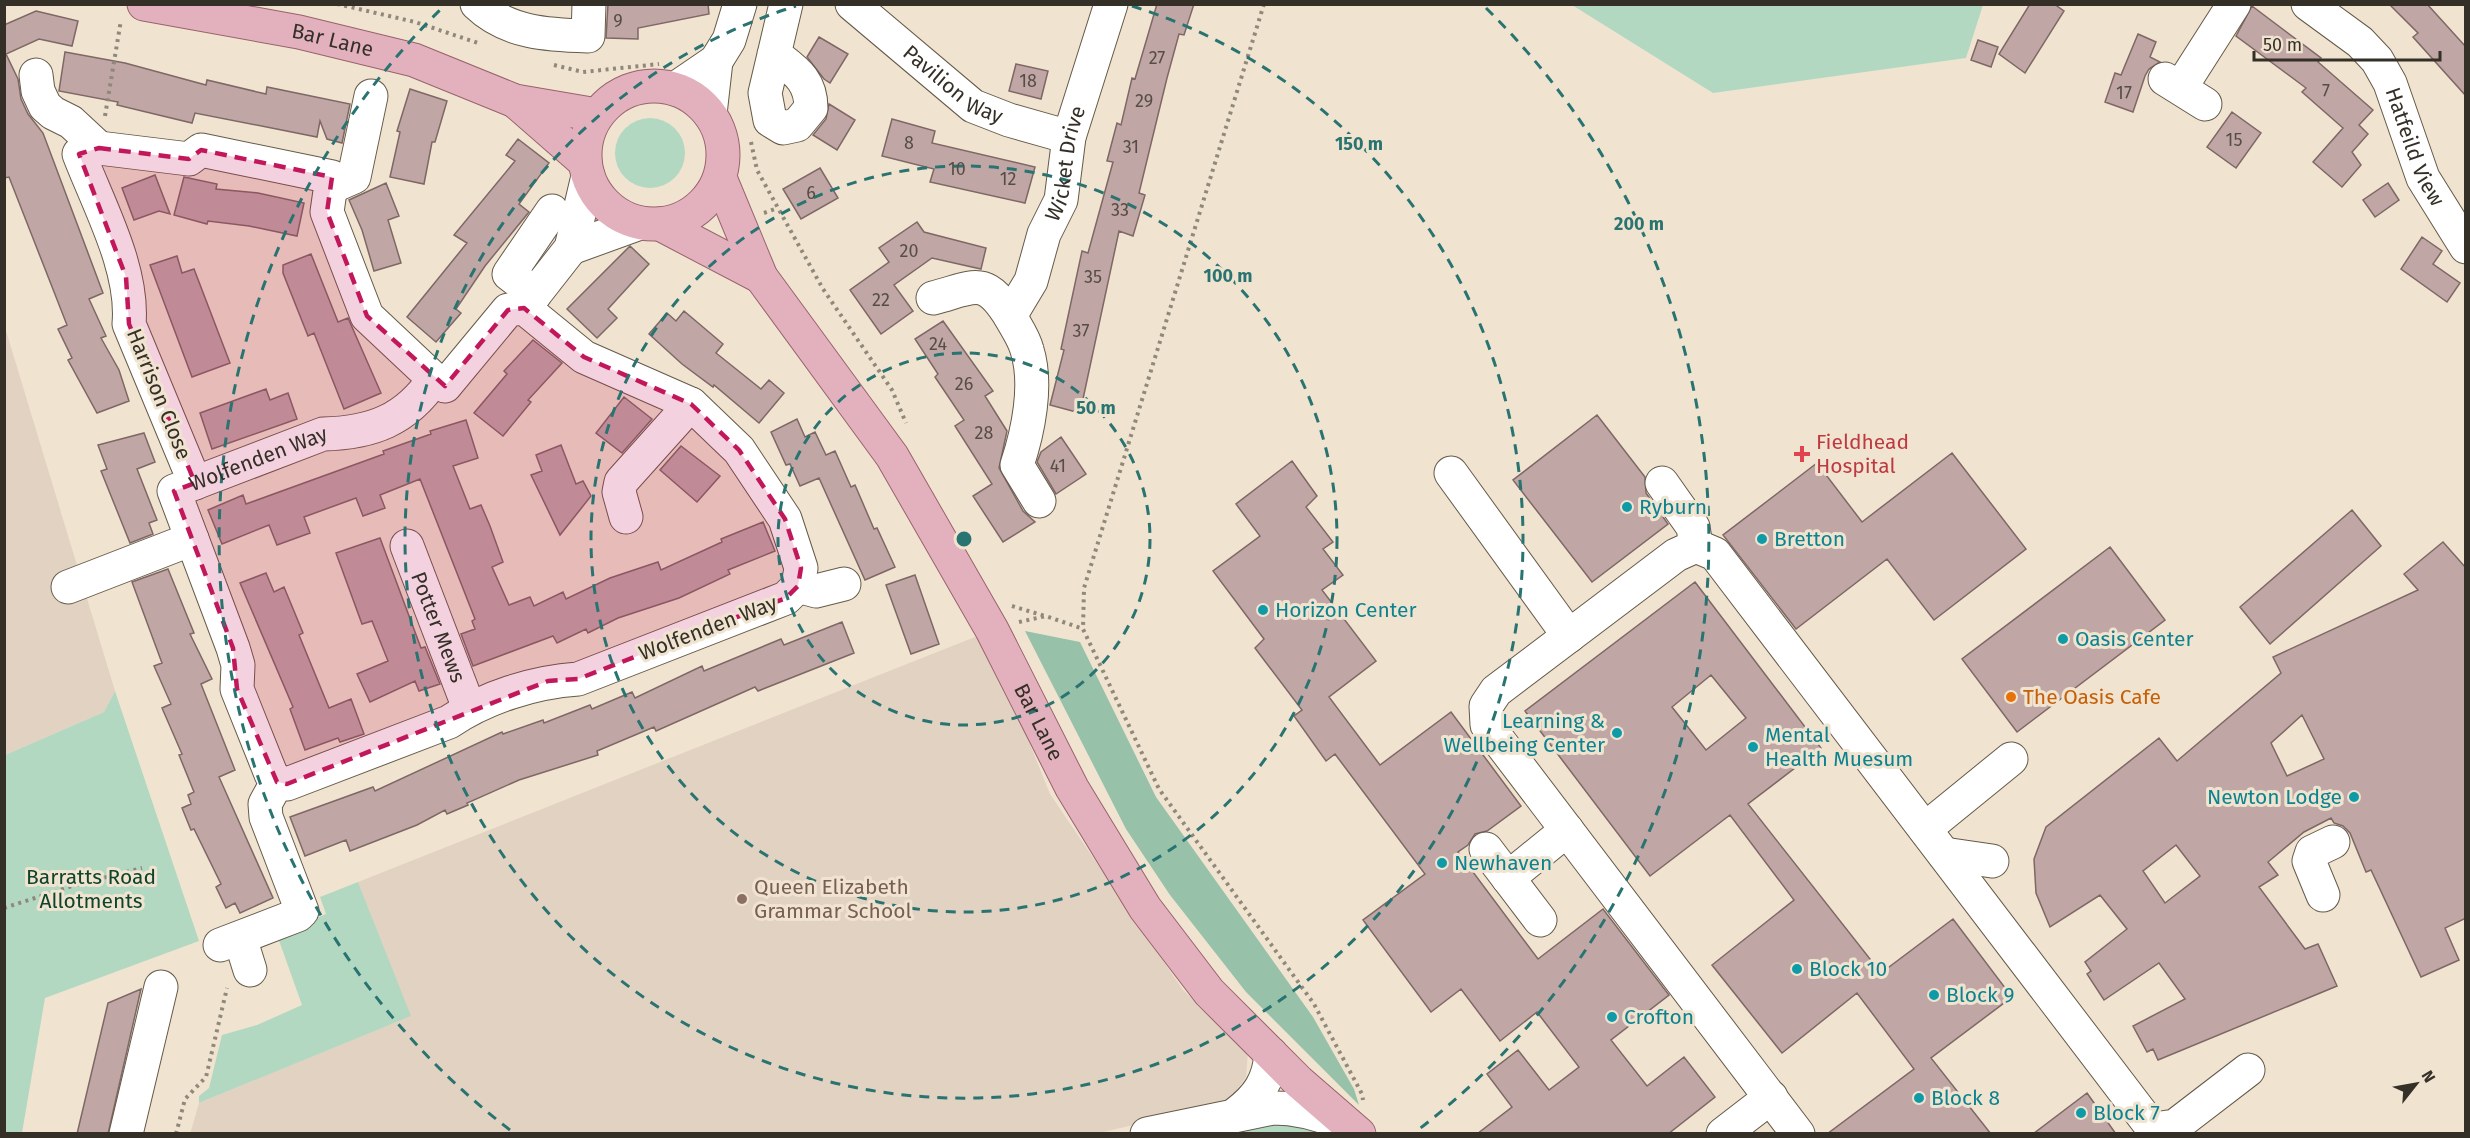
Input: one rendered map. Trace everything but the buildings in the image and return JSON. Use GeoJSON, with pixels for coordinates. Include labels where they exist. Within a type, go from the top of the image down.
{"type":"FeatureCollection","features":[{"type":"Feature","properties":{"kind":"main road","name":"Bar Lane"},"geometry":{"type":"LineString","coordinates":[[133,10],[299,32],[414,60],[515,101],[597,115]]}},
{"type":"Feature","properties":{"kind":"main road"},"geometry":{"type":"LineString","coordinates":[[654,86],[675,89],[695,99],[710,114],[719,129],[723,147],[720,178],[710,196],[696,211],[679,220],[650,224],[622,217],[606,205],[594,189],[587,169],[587,139],[597,115],[613,99],[633,89],[654,86]]}},
{"type":"Feature","properties":{"kind":"main road","name":"Bar Lane"},"geometry":{"type":"LineString","coordinates":[[515,101],[587,169]]}},
{"type":"Feature","properties":{"kind":"main road","name":"Bar Lane"},"geometry":{"type":"LineString","coordinates":[[720,178],[761,277],[892,456],[999,616],[1072,788],[1145,908],[1209,992],[1299,1082],[1359,1123]]}},
{"type":"Feature","properties":{"kind":"main road","name":"Bar Lane"},"geometry":{"type":"LineString","coordinates":[[650,224],[761,277]]}},
{"type":"Feature","properties":{"kind":"street"},"geometry":{"type":"LineString","coordinates":[[477,4],[495,18],[521,30],[548,35],[588,36],[589,4]]}},
{"type":"Feature","properties":{"kind":"street"},"geometry":{"type":"LineString","coordinates":[[675,89],[716,61],[729,40],[740,4]]}},
{"type":"Feature","properties":{"kind":"street"},"geometry":{"type":"LineString","coordinates":[[774,54],[786,4]]}},
{"type":"Feature","properties":{"kind":"street","name":"Pavilion Way"},"geometry":{"type":"LineString","coordinates":[[852,4],[973,106],[1009,120],[1069,137]]}},
{"type":"Feature","properties":{"kind":"street","name":"Wicket Drive"},"geometry":{"type":"LineString","coordinates":[[1010,316],[1031,281],[1044,234],[1061,200],[1069,137],[1111,4]]}},
{"type":"Feature","properties":{"kind":"street"},"geometry":{"type":"LineString","coordinates":[[2184,90],[2234,4]]}},
{"type":"Feature","properties":{"kind":"street","name":"Hatfeild View"},"geometry":{"type":"LineString","coordinates":[[2308,4],[2360,42],[2377,60],[2390,83],[2423,178],[2466,248]]}},
{"type":"Feature","properties":{"kind":"street"},"geometry":{"type":"LineString","coordinates":[[710,114],[716,61]]}},
{"type":"Feature","properties":{"kind":"street"},"geometry":{"type":"LineString","coordinates":[[36,75],[38,91],[45,106],[70,122],[99,148],[189,159],[201,150],[332,177],[327,212],[367,315],[434,379],[445,386],[508,310],[529,301],[571,248],[587,169]]}},
{"type":"Feature","properties":{"kind":"street"},"geometry":{"type":"LineString","coordinates":[[331,187],[354,177],[371,96]]}},
{"type":"Feature","properties":{"kind":"street","name":"Harrison Close"},"geometry":{"type":"LineString","coordinates":[[99,148],[79,154],[126,277],[131,302],[129,324],[195,483]]}},
{"type":"Feature","properties":{"kind":"street","name":"Wolfenden Way"},"geometry":{"type":"LineString","coordinates":[[434,379],[422,396],[387,424],[339,434],[323,434],[174,491],[235,657],[237,689],[271,774],[277,782],[287,784],[449,722],[469,708],[548,681],[578,679],[786,598],[798,586],[801,568],[785,519],[739,450],[690,404],[584,357],[529,301],[509,274],[552,211]]}},
{"type":"Feature","properties":{"kind":"street"},"geometry":{"type":"LineString","coordinates":[[571,248],[650,224]]}},
{"type":"Feature","properties":{"kind":"street"},"geometry":{"type":"LineString","coordinates":[[933,298],[976,286],[996,294],[1010,316],[1027,349],[1032,373],[1025,440],[1017,465],[1039,501]]}},
{"type":"Feature","properties":{"kind":"street"},"geometry":{"type":"LineString","coordinates":[[626,517],[619,492],[621,482],[690,404]]}},
{"type":"Feature","properties":{"kind":"street"},"geometry":{"type":"LineString","coordinates":[[1451,473],[1569,636]]}},
{"type":"Feature","properties":{"kind":"street"},"geometry":{"type":"LineString","coordinates":[[1662,483],[1693,527],[1696,546]]}},
{"type":"Feature","properties":{"kind":"street"},"geometry":{"type":"LineString","coordinates":[[68,587],[192,539]]}},
{"type":"Feature","properties":{"kind":"street","name":"Potter Mews"},"geometry":{"type":"LineString","coordinates":[[406,546],[469,708]]}},
{"type":"Feature","properties":{"kind":"street"},"geometry":{"type":"LineString","coordinates":[[1798,1134],[1487,725],[1486,706],[1496,692],[1676,555],[1696,546],[1715,554],[2155,1131],[2175,1126],[2248,1070]]}},
{"type":"Feature","properties":{"kind":"street","name":"Wolfenden Way"},"geometry":{"type":"LineString","coordinates":[[798,586],[816,591],[844,584]]}},
{"type":"Feature","properties":{"kind":"street"},"geometry":{"type":"LineString","coordinates":[[1934,842],[2011,759]]}},
{"type":"Feature","properties":{"kind":"street"},"geometry":{"type":"LineString","coordinates":[[239,977],[230,942],[298,915],[302,911],[266,817],[265,804],[277,782]]}},
{"type":"Feature","properties":{"kind":"street"},"geometry":{"type":"LineString","coordinates":[[1508,878],[1567,830]]}},
{"type":"Feature","properties":{"kind":"street"},"geometry":{"type":"LineString","coordinates":[[1934,842],[1992,861]]}},
{"type":"Feature","properties":{"kind":"street"},"geometry":{"type":"LineString","coordinates":[[2322,895],[2309,861],[2312,852],[2332,842]]}},
{"type":"Feature","properties":{"kind":"street"},"geometry":{"type":"LineString","coordinates":[[1486,849],[1540,921]]}},
{"type":"Feature","properties":{"kind":"street"},"geometry":{"type":"LineString","coordinates":[[126,1134],[161,987]]}},
{"type":"Feature","properties":{"kind":"street"},"geometry":{"type":"LineString","coordinates":[[1238,1113],[1252,1102],[1263,1086],[1270,1071],[1271,1054]]}},
{"type":"Feature","properties":{"kind":"street"},"geometry":{"type":"LineString","coordinates":[[1723,1134],[1771,1097]]}},
{"type":"Feature","properties":{"kind":"street"},"geometry":{"type":"LineString","coordinates":[[1147,1134],[1238,1113],[1294,1108],[1359,1123]]}},
{"type":"Feature","properties":{"kind":"path"},"geometry":{"type":"LineString","coordinates":[[1264,4],[1084,588],[1083,629],[1159,789],[1314,1004],[1362,1094],[1359,1123]]}},
{"type":"Feature","properties":{"kind":"path"},"geometry":{"type":"LineString","coordinates":[[99,148],[133,10]]}},
{"type":"Feature","properties":{"kind":"path"},"geometry":{"type":"LineString","coordinates":[[999,616],[1046,616],[1083,629]]}},
{"type":"Feature","properties":{"kind":"path"},"geometry":{"type":"LineString","coordinates":[[999,616],[1046,616]]}},
{"type":"Feature","properties":{"kind":"path"},"geometry":{"type":"LineString","coordinates":[[4,908],[72,886],[142,868]]}},
{"type":"Feature","properties":{"kind":"path"},"geometry":{"type":"LineString","coordinates":[[176,1134],[185,1099],[206,1077],[239,977]]}},
{"type":"Feature","properties":{"kind":"highlighted area"},"geometry":{"type":"Polygon","coordinates":[[[99,148],[189,159],[201,150],[332,177],[327,212],[367,316],[445,386],[508,310],[524,308],[584,357],[691,404],[739,450],[785,519],[801,568],[798,586],[786,598],[578,679],[548,681],[287,784],[277,782],[237,689],[233,648],[174,491],[195,483],[129,324],[126,277],[79,154],[99,148]]]}},
{"type":"Feature","properties":{"kind":"shaded area"},"geometry":{"type":"Polygon","coordinates":[[[4,324],[115,691],[104,712],[5,755],[4,324]]]}},
{"type":"Feature","properties":{"kind":"shaded area","name":"Queen Elizabeth Grammar School"},"geometry":{"type":"Polygon","coordinates":[[[985,633],[1050,794],[1183,990],[1248,1052],[1246,1077],[1228,1103],[1099,1133],[190,1134],[199,1103],[410,1016],[358,882],[985,633]]]}},
{"type":"Feature","properties":{"kind":"green space"},"geometry":{"type":"Polygon","coordinates":[[[1572,5],[1983,5],[1966,58],[1713,93],[1572,5]]]}},
{"type":"Feature","properties":{"kind":"green space"},"geometry":{"type":"Polygon","coordinates":[[[657,118],[670,124],[679,133],[683,139],[685,153],[683,167],[675,178],[664,186],[643,188],[625,178],[617,167],[615,146],[625,128],[636,120],[657,118]]]}},
{"type":"Feature","properties":{"kind":"green space"},"geometry":{"type":"Polygon","coordinates":[[[1025,631],[1080,642],[1156,797],[1313,1017],[1354,1089],[1359,1105],[1246,992],[1170,895],[1126,829],[1025,631]]]}},
{"type":"Feature","properties":{"kind":"green space","name":"Barratts Road Allotments"},"geometry":{"type":"Polygon","coordinates":[[[115,691],[199,941],[45,998],[22,1133],[5,1133],[5,755],[104,712],[115,691]]]}},
{"type":"Feature","properties":{"kind":"green space"},"geometry":{"type":"Polygon","coordinates":[[[358,882],[411,1016],[199,1103],[199,1096],[209,1088],[222,1035],[257,1025],[302,1005],[277,935],[326,914],[320,897],[358,882]]]}},
{"type":"Feature","properties":{"kind":"green space"},"geometry":{"type":"Polygon","coordinates":[[[1272,1119],[1318,1133],[1191,1134],[1272,1119]]]}},
{"type":"Feature","properties":{"kind":"place","name":"Fieldhead Hospital"},"geometry":{"type":"Point","coordinates":[1802,454]}},
{"type":"Feature","properties":{"kind":"place","name":"Ryburn"},"geometry":{"type":"Point","coordinates":[1627,507]}},
{"type":"Feature","properties":{"kind":"place","name":"Bretton"},"geometry":{"type":"Point","coordinates":[1762,539]}},
{"type":"Feature","properties":{"kind":"place","name":"Horizon Center"},"geometry":{"type":"Point","coordinates":[1263,610]}},
{"type":"Feature","properties":{"kind":"place","name":"Oasis Center"},"geometry":{"type":"Point","coordinates":[2063,639]}},
{"type":"Feature","properties":{"kind":"place","name":"The Oasis Cafe"},"geometry":{"type":"Point","coordinates":[2011,697]}},
{"type":"Feature","properties":{"kind":"place","name":"Learning & Wellbeing Center"},"geometry":{"type":"Point","coordinates":[1617,733]}},
{"type":"Feature","properties":{"kind":"place","name":"Mental Health Muesum"},"geometry":{"type":"Point","coordinates":[1753,747]}},
{"type":"Feature","properties":{"kind":"place","name":"Newton Lodge"},"geometry":{"type":"Point","coordinates":[2354,797]}},
{"type":"Feature","properties":{"kind":"place","name":"Newhaven"},"geometry":{"type":"Point","coordinates":[1442,863]}},
{"type":"Feature","properties":{"kind":"place","name":"Queen Elizabeth Grammar School"},"geometry":{"type":"Point","coordinates":[742,899]}},
{"type":"Feature","properties":{"kind":"place","name":"Block 10"},"geometry":{"type":"Point","coordinates":[1797,969]}},
{"type":"Feature","properties":{"kind":"place","name":"Block 9"},"geometry":{"type":"Point","coordinates":[1934,995]}},
{"type":"Feature","properties":{"kind":"place","name":"Crofton"},"geometry":{"type":"Point","coordinates":[1612,1017]}},
{"type":"Feature","properties":{"kind":"place","name":"Block 8"},"geometry":{"type":"Point","coordinates":[1919,1098]}},
{"type":"Feature","properties":{"kind":"place","name":"Block 7"},"geometry":{"type":"Point","coordinates":[2081,1113]}}]}
